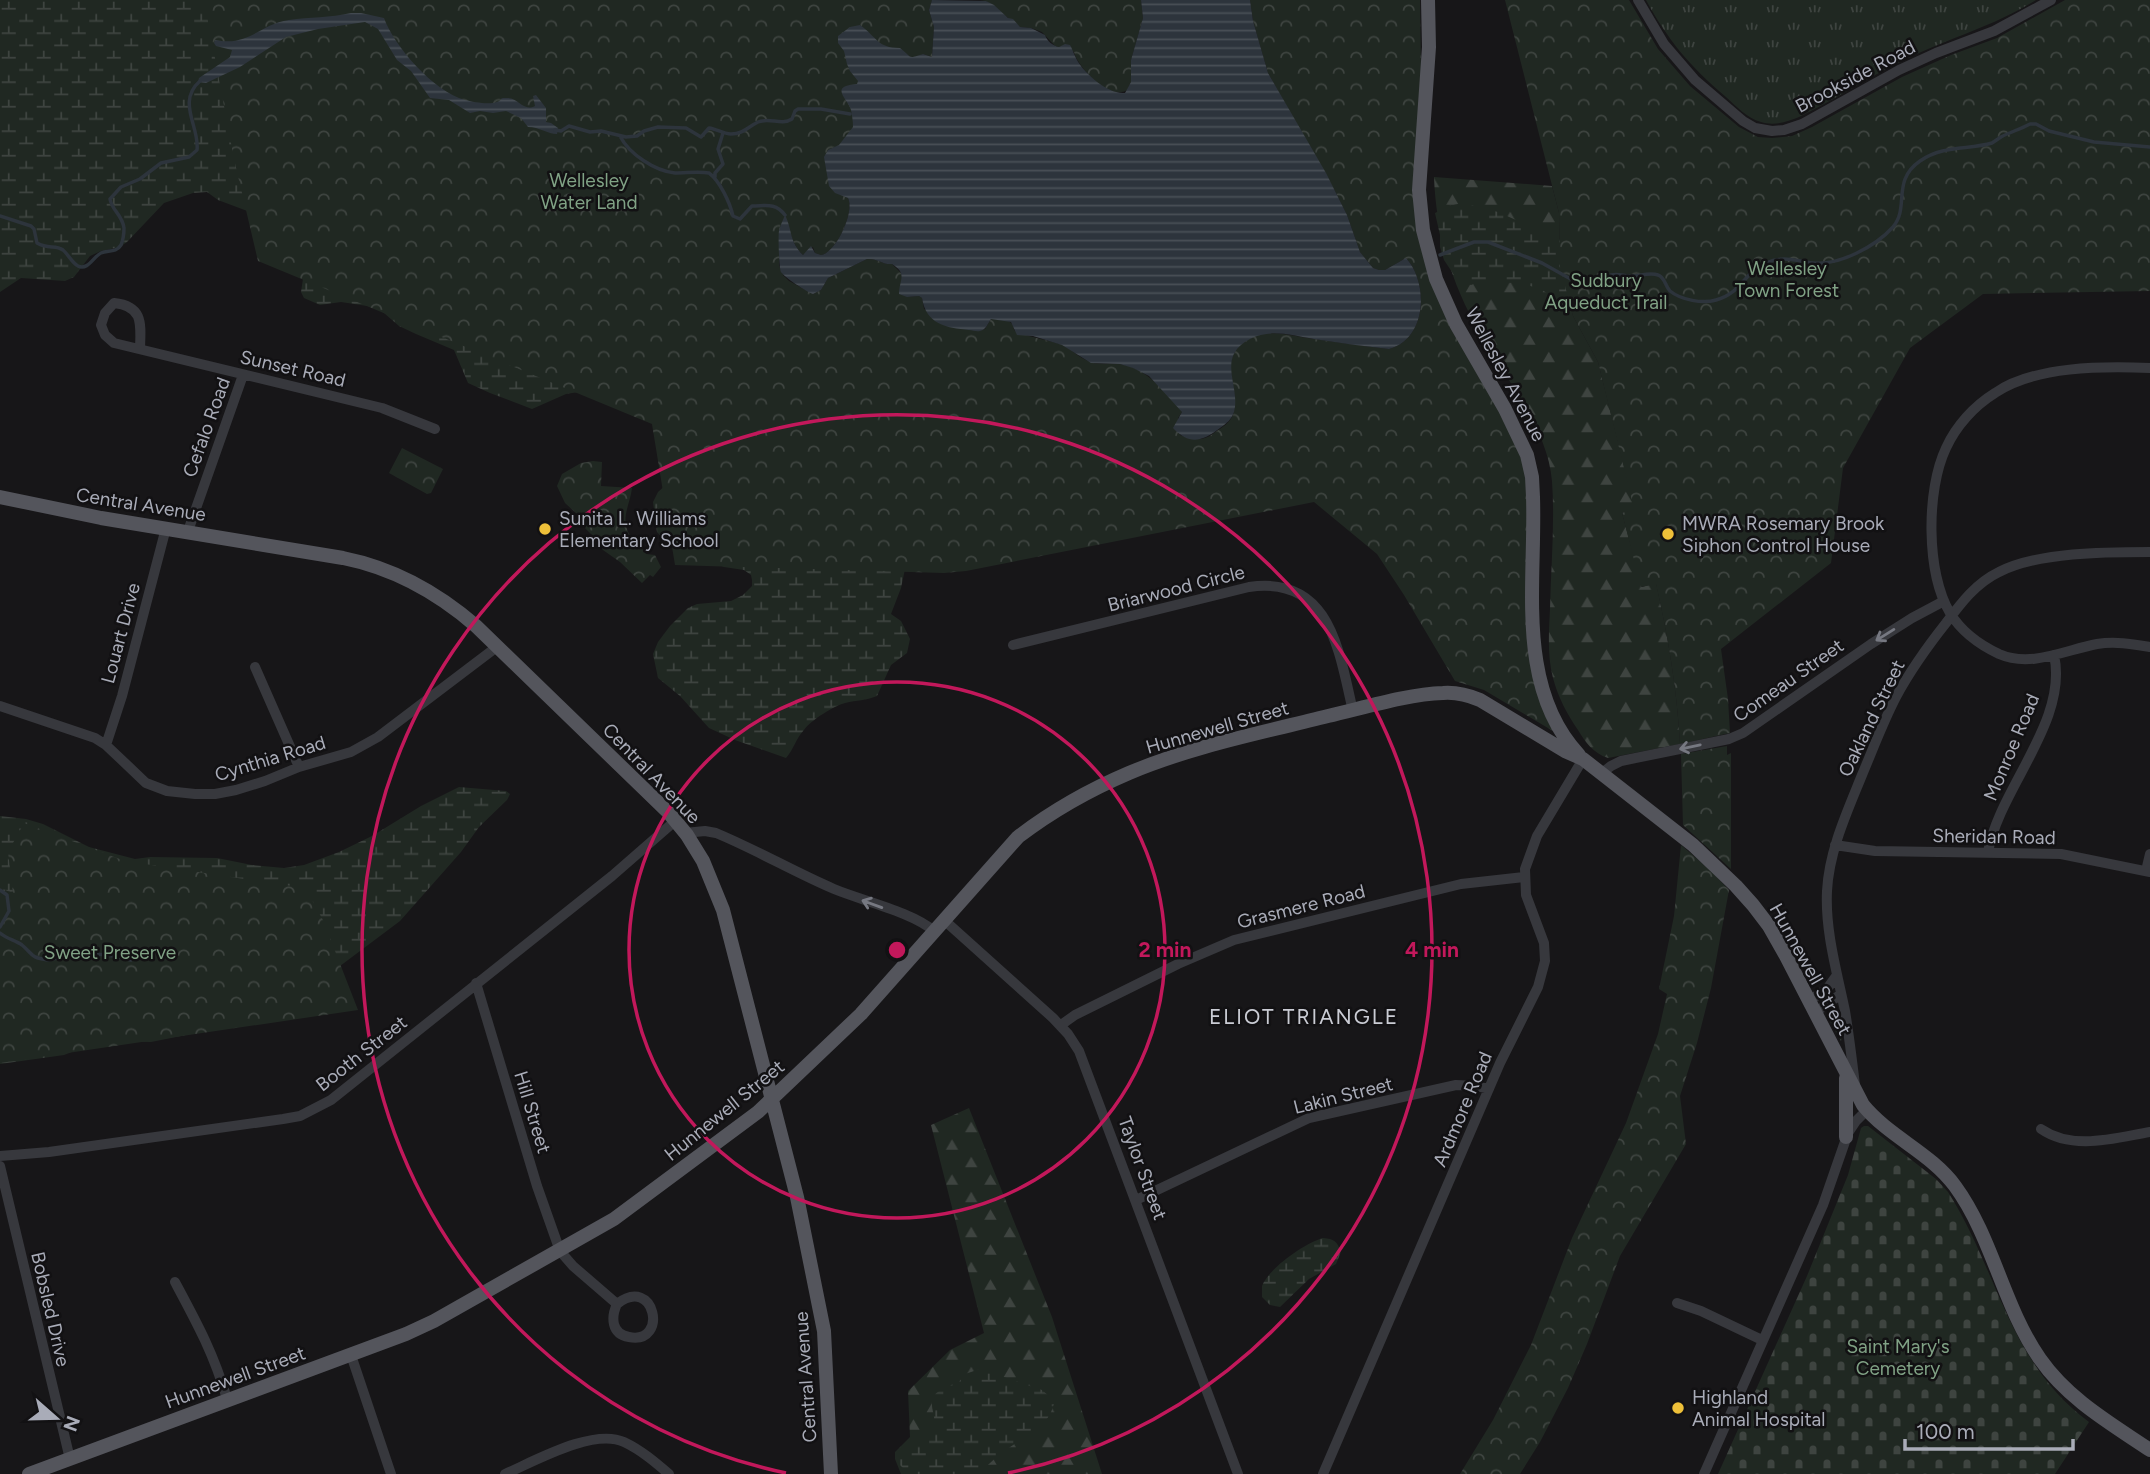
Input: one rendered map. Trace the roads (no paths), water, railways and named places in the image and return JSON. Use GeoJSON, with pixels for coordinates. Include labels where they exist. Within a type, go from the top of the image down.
{"type":"FeatureCollection","features":[{"type":"Feature","properties":{"kind":"main road","name":"Wellesley Avenue"},"geometry":{"type":"LineString","coordinates":[[1428,0],[1429,47],[1419,190],[1423,230],[1436,279],[1456,324],[1505,409],[1527,454],[1534,497],[1533,628],[1539,678],[1554,721],[1583,759]]}},
{"type":"Feature","properties":{"kind":"main road","name":"Central Avenue"},"geometry":{"type":"LineString","coordinates":[[0,497],[90,516],[351,559],[385,570],[420,586],[446,602],[498,646],[658,801],[685,833],[706,867],[723,910],[772,1100],[799,1208],[824,1331],[831,1474]]}},
{"type":"Feature","properties":{"kind":"main road","name":"Hunnewell Street"},"geometry":{"type":"LineString","coordinates":[[29,1474],[351,1355],[434,1321],[614,1219],[772,1100],[861,1014],[1018,837],[1041,820],[1097,788],[1180,753],[1353,710],[1444,693],[1466,695],[1486,704],[1583,759],[1687,839],[1736,886],[1769,926],[1867,1110],[1956,1186],[1972,1213],[2037,1355],[2076,1399],[2150,1450]]}},
{"type":"Feature","properties":{"kind":"main road"},"geometry":{"type":"LineString","coordinates":[[1846,1073],[1846,1137]]}},
{"type":"Feature","properties":{"kind":"street","name":"Brookside Road"},"geometry":{"type":"LineString","coordinates":[[1638,0],[1664,44],[1695,80],[1743,121],[1755,128],[1772,131],[1802,124],[1899,70],[1994,31],[2051,0]]}},
{"type":"Feature","properties":{"kind":"street","name":"Sunset Road"},"geometry":{"type":"LineString","coordinates":[[140,348],[139,318],[134,309],[114,303],[105,313],[101,325],[105,335],[114,343],[388,410],[435,429]]}},
{"type":"Feature","properties":{"kind":"street"},"geometry":{"type":"LineString","coordinates":[[2150,368],[2079,369],[2027,378],[1994,393],[1966,417],[1945,450],[1933,488],[1931,516],[1933,547],[1944,601],[1967,633],[2000,655],[2026,660],[2110,643],[2150,646]]}},
{"type":"Feature","properties":{"kind":"street","name":"Cefalo Road"},"geometry":{"type":"LineString","coordinates":[[188,531],[243,375]]}},
{"type":"Feature","properties":{"kind":"street","name":"Louart Drive"},"geometry":{"type":"LineString","coordinates":[[106,745],[122,696],[166,528]]}},
{"type":"Feature","properties":{"kind":"street","name":"Oakland Street"},"geometry":{"type":"LineString","coordinates":[[1857,1094],[1826,897],[1835,845],[1848,808],[1896,698],[1922,654],[1952,615],[1973,590],[1993,575],[2008,568],[2066,556],[2150,552]]}},
{"type":"Feature","properties":{"kind":"street","name":"Briarwood Circle"},"geometry":{"type":"LineString","coordinates":[[1013,645],[1249,587],[1273,586],[1296,593],[1309,601],[1328,623],[1338,647],[1353,710]]}},
{"type":"Feature","properties":{"kind":"street","name":"Comeau Street"},"geometry":{"type":"LineString","coordinates":[[1602,773],[1622,761],[1729,739],[1743,733],[1871,644],[1944,601]]}},
{"type":"Feature","properties":{"kind":"street","name":"Cynthia Road"},"geometry":{"type":"LineString","coordinates":[[0,706],[95,738],[106,745],[135,775],[166,791],[195,794],[226,792],[351,752],[378,737],[498,646]]}},
{"type":"Feature","properties":{"kind":"street","name":"Monroe Road"},"geometry":{"type":"LineString","coordinates":[[1988,852],[1996,827],[2047,716],[2056,678],[2054,654]]}},
{"type":"Feature","properties":{"kind":"street"},"geometry":{"type":"LineString","coordinates":[[255,667],[299,767]]}},
{"type":"Feature","properties":{"kind":"street"},"geometry":{"type":"LineString","coordinates":[[1524,877],[1537,836],[1583,759]]}},
{"type":"Feature","properties":{"kind":"street","name":"Booth Street"},"geometry":{"type":"LineString","coordinates":[[0,1156],[49,1152],[300,1116],[331,1101],[612,876],[675,821]]}},
{"type":"Feature","properties":{"kind":"street","name":"Taylor Street"},"geometry":{"type":"LineString","coordinates":[[685,833],[716,833],[813,880],[926,925],[939,926],[1061,1025],[1083,1059],[1238,1474]]}},
{"type":"Feature","properties":{"kind":"street","name":"Sheridan Road"},"geometry":{"type":"LineString","coordinates":[[1835,845],[1875,851],[2061,855],[2148,872]]}},
{"type":"Feature","properties":{"kind":"street"},"geometry":{"type":"LineString","coordinates":[[2148,872],[2150,854]]}},
{"type":"Feature","properties":{"kind":"street","name":"Grasmere Road"},"geometry":{"type":"LineString","coordinates":[[1061,1025],[1075,1015],[1178,964],[1234,940],[1461,884],[1524,877]]}},
{"type":"Feature","properties":{"kind":"street","name":"Ardmore Road"},"geometry":{"type":"LineString","coordinates":[[1323,1474],[1489,1089],[1535,996],[1545,961],[1542,934],[1526,895],[1524,877]]}},
{"type":"Feature","properties":{"kind":"street"},"geometry":{"type":"LineString","coordinates":[[1813,1006],[1837,975]]}},
{"type":"Feature","properties":{"kind":"street","name":"Hill Street"},"geometry":{"type":"LineString","coordinates":[[477,983],[533,1172],[560,1251]]}},
{"type":"Feature","properties":{"kind":"street"},"geometry":{"type":"LineString","coordinates":[[1813,1006],[1841,994]]}},
{"type":"Feature","properties":{"kind":"street","name":"Lakin Street"},"geometry":{"type":"LineString","coordinates":[[1136,1200],[1309,1118],[1456,1086],[1470,1085],[1489,1089]]}},
{"type":"Feature","properties":{"kind":"street"},"geometry":{"type":"LineString","coordinates":[[1704,1474],[1830,1189],[1846,1137],[1867,1110]]}},
{"type":"Feature","properties":{"kind":"street"},"geometry":{"type":"LineString","coordinates":[[2041,1129],[2057,1138],[2076,1141],[2150,1132]]}},
{"type":"Feature","properties":{"kind":"street","name":"Bobsled Drive"},"geometry":{"type":"LineString","coordinates":[[0,1166],[70,1459]]}},
{"type":"Feature","properties":{"kind":"street"},"geometry":{"type":"LineString","coordinates":[[560,1251],[573,1266],[617,1304]]}},
{"type":"Feature","properties":{"kind":"street"},"geometry":{"type":"LineString","coordinates":[[175,1282],[217,1364],[227,1399]]}},
{"type":"Feature","properties":{"kind":"street"},"geometry":{"type":"LineString","coordinates":[[1677,1303],[1701,1311],[1762,1340]]}},
{"type":"Feature","properties":{"kind":"street"},"geometry":{"type":"LineString","coordinates":[[351,1355],[391,1474]]}},
{"type":"Feature","properties":{"kind":"street"},"geometry":{"type":"LineString","coordinates":[[505,1474],[589,1440],[605,1438],[622,1441],[633,1447],[669,1474]]}},
{"type":"Feature","properties":{"kind":"waterway"},"geometry":{"type":"LineString","coordinates":[[0,216],[31,226],[37,243],[60,248],[78,266],[85,267],[101,253],[119,248],[124,228],[110,199],[121,187],[140,179],[161,163],[189,157],[197,150],[189,106],[193,89],[200,81]]}},
{"type":"Feature","properties":{"kind":"waterway"},"geometry":{"type":"LineString","coordinates":[[555,130],[561,131],[569,126],[626,137],[637,136],[658,127],[686,128],[701,137],[709,128],[735,134],[762,121],[788,121],[798,109],[821,109],[850,114]]}},
{"type":"Feature","properties":{"kind":"waterway"},"geometry":{"type":"LineString","coordinates":[[1611,275],[1655,274],[1662,278],[1670,291],[1680,297],[1711,301],[1732,292],[1753,271],[1772,261],[1784,259],[1823,263],[1845,258],[1867,248],[1893,227],[1898,219],[1906,177],[1920,161],[1938,152],[1992,143],[2030,124],[2094,142],[2150,147]]}},
{"type":"Feature","properties":{"kind":"waterway"},"geometry":{"type":"LineString","coordinates":[[715,177],[723,164],[718,149],[723,133]]}},
{"type":"Feature","properties":{"kind":"waterway"},"geometry":{"type":"LineString","coordinates":[[620,136],[636,155],[659,169],[675,173],[709,173],[724,193],[733,216],[740,219],[752,206],[766,205],[774,206],[785,215]]}},
{"type":"Feature","properties":{"kind":"waterway"},"geometry":{"type":"LineString","coordinates":[[1440,255],[1474,242],[1488,242],[1542,263],[1576,282],[1582,284],[1593,281]]}},
{"type":"Feature","properties":{"kind":"waterway"},"geometry":{"type":"LineString","coordinates":[[0,890],[7,895],[9,911],[0,927]]}},
{"type":"Feature","properties":{"kind":"waterway"},"geometry":{"type":"LineString","coordinates":[[0,933],[42,959],[90,954],[131,960]]}},
{"type":"Feature","properties":{"kind":"place","name":"Sunita L. Williams Elementary School"},"geometry":{"type":"Point","coordinates":[545,529]}},
{"type":"Feature","properties":{"kind":"place","name":"MWRA Rosemary Brook Siphon Control House"},"geometry":{"type":"Point","coordinates":[1668,534]}},
{"type":"Feature","properties":{"kind":"place","name":"Highland Animal Hospital"},"geometry":{"type":"Point","coordinates":[1678,1408]}},
{"type":"Feature","properties":{"kind":"district","name":"ELIOT TRIANGLE"},"geometry":{"type":"Point","coordinates":[1304,1017]}},
{"type":"Feature","properties":{"kind":"park label","name":"Wellesley Water Land"},"geometry":{"type":"Point","coordinates":[589,191]}},
{"type":"Feature","properties":{"kind":"park label","name":"Wellesley Town Forest"},"geometry":{"type":"Point","coordinates":[1787,279]}},
{"type":"Feature","properties":{"kind":"park label","name":"Sudbury Aqueduct Trail"},"geometry":{"type":"Point","coordinates":[1606,291]}},
{"type":"Feature","properties":{"kind":"park label","name":"Sweet Preserve"},"geometry":{"type":"Point","coordinates":[110,952]}},
{"type":"Feature","properties":{"kind":"park label","name":"Saint Mary's Cemetery"},"geometry":{"type":"Point","coordinates":[1898,1357]}}]}
